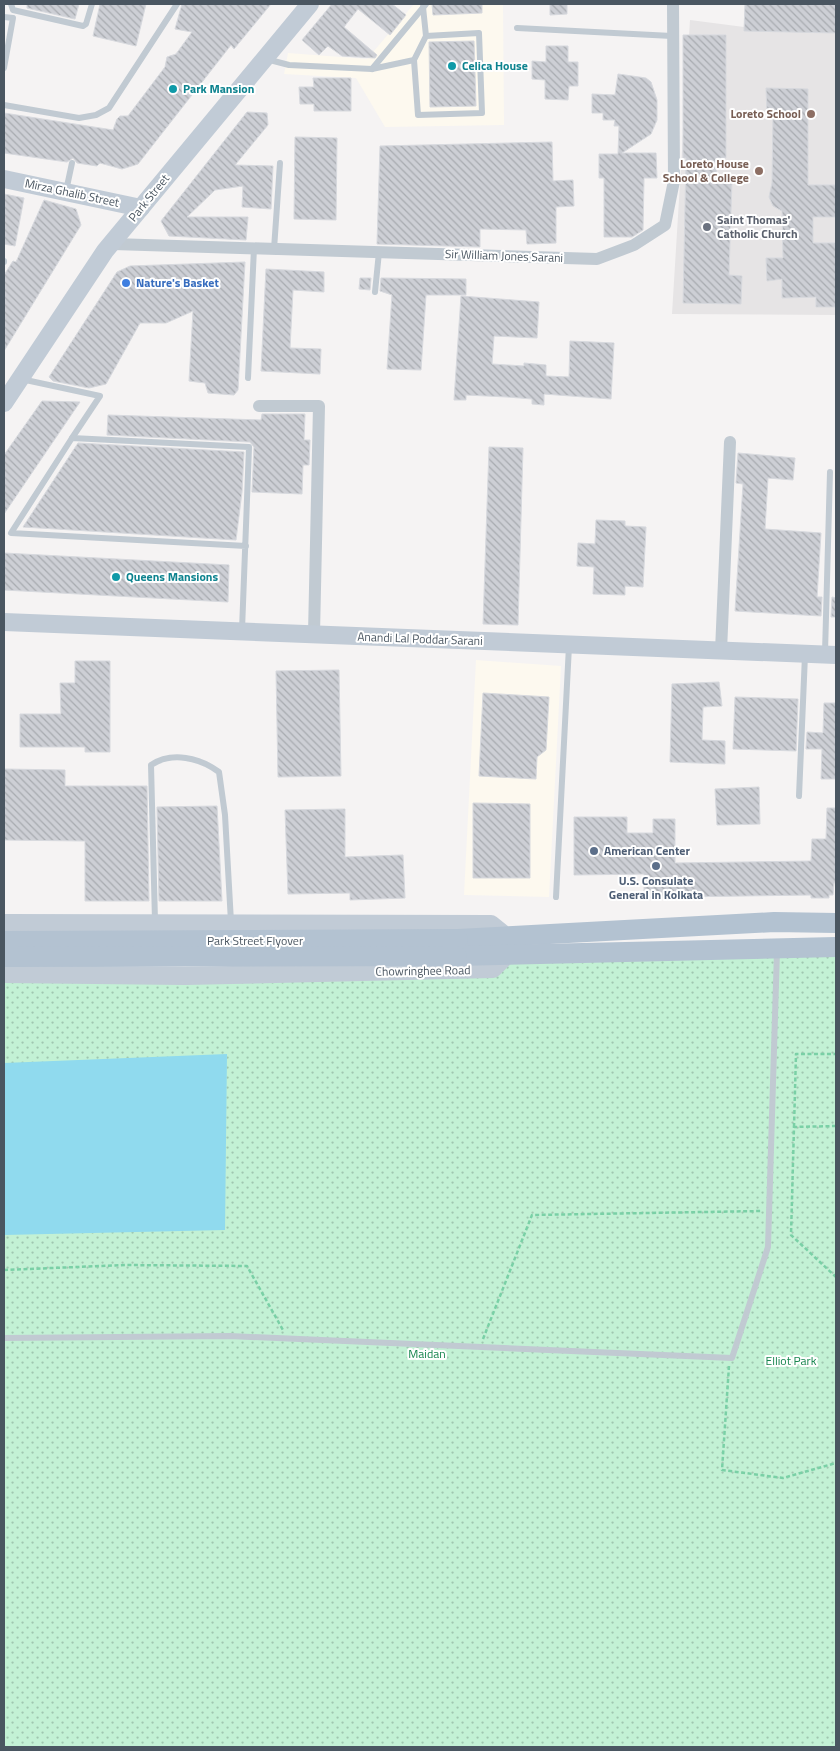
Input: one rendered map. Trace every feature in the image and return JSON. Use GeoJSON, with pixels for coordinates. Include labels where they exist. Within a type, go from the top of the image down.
{"type":"FeatureCollection","features":[{"type":"Feature","properties":{"kind":"main road","name":"Park Street"},"geometry":{"type":"LineString","coordinates":[[4,403],[105,251],[113,244],[310,4]]}},
{"type":"Feature","properties":{"kind":"main road","name":"Mirza Ghalib Street"},"geometry":{"type":"LineString","coordinates":[[4,179],[141,208]]}},
{"type":"Feature","properties":{"kind":"main road","name":"Anandi Lal Poddar Sarani"},"geometry":{"type":"LineString","coordinates":[[4,622],[831,654]]}},
{"type":"Feature","properties":{"kind":"main road"},"geometry":{"type":"LineString","coordinates":[[4,922],[49,922],[155,915],[491,924],[506,946]]}},
{"type":"Feature","properties":{"kind":"main road"},"geometry":{"type":"LineString","coordinates":[[45,974],[34,962],[32,946],[37,932],[49,922]]}},
{"type":"Feature","properties":{"kind":"main road"},"geometry":{"type":"LineString","coordinates":[[506,946],[774,922],[836,923]]}},
{"type":"Feature","properties":{"kind":"main road","name":"Park Street Flyover"},"geometry":{"type":"LineString","coordinates":[[4,941],[457,947]]}},
{"type":"Feature","properties":{"kind":"main road"},"geometry":{"type":"LineString","coordinates":[[506,946],[836,947]]}},
{"type":"Feature","properties":{"kind":"main road","name":"Park Street Flyover"},"geometry":{"type":"LineString","coordinates":[[4,957],[506,946]]}},
{"type":"Feature","properties":{"kind":"main road","name":"Chowringhee Road"},"geometry":{"type":"LineString","coordinates":[[4,974],[185,976],[493,969],[506,946]]}},
{"type":"Feature","properties":{"kind":"street","name":"Sir William Jones Sarani"},"geometry":{"type":"LineString","coordinates":[[113,244],[597,259],[634,245],[665,225],[674,181],[673,4]]}},
{"type":"Feature","properties":{"kind":"street"},"geometry":{"type":"LineString","coordinates":[[259,406],[319,406],[314,634]]}},
{"type":"Feature","properties":{"kind":"street"},"geometry":{"type":"LineString","coordinates":[[721,650],[730,442]]}},
{"type":"Feature","properties":{"kind":"lane"},"geometry":{"type":"LineString","coordinates":[[11,4],[13,10],[83,26],[86,24],[92,4]]}},
{"type":"Feature","properties":{"kind":"lane"},"geometry":{"type":"LineString","coordinates":[[4,105],[84,117],[96,116],[109,108],[177,4]]}},
{"type":"Feature","properties":{"kind":"lane"},"geometry":{"type":"LineString","coordinates":[[372,69],[425,6]]}},
{"type":"Feature","properties":{"kind":"lane"},"geometry":{"type":"LineString","coordinates":[[425,6],[426,36],[414,60],[418,115],[482,113],[479,33],[426,36]]}},
{"type":"Feature","properties":{"kind":"lane"},"geometry":{"type":"LineString","coordinates":[[4,17],[13,18],[4,68]]}},
{"type":"Feature","properties":{"kind":"lane"},"geometry":{"type":"LineString","coordinates":[[517,28],[672,36]]}},
{"type":"Feature","properties":{"kind":"lane"},"geometry":{"type":"LineString","coordinates":[[265,59],[289,65],[372,69],[414,60]]}},
{"type":"Feature","properties":{"kind":"lane"},"geometry":{"type":"LineString","coordinates":[[82,125],[84,117]]}},
{"type":"Feature","properties":{"kind":"lane"},"geometry":{"type":"LineString","coordinates":[[66,192],[72,163]]}},
{"type":"Feature","properties":{"kind":"lane"},"geometry":{"type":"LineString","coordinates":[[274,249],[280,163]]}},
{"type":"Feature","properties":{"kind":"lane"},"geometry":{"type":"LineString","coordinates":[[248,378],[254,248]]}},
{"type":"Feature","properties":{"kind":"lane"},"geometry":{"type":"LineString","coordinates":[[375,292],[380,252]]}},
{"type":"Feature","properties":{"kind":"lane"},"geometry":{"type":"LineString","coordinates":[[20,378],[100,396],[11,533],[246,546]]}},
{"type":"Feature","properties":{"kind":"lane"},"geometry":{"type":"LineString","coordinates":[[72,438],[249,447],[242,632]]}},
{"type":"Feature","properties":{"kind":"lane"},"geometry":{"type":"LineString","coordinates":[[830,472],[831,654]]}},
{"type":"Feature","properties":{"kind":"lane"},"geometry":{"type":"LineString","coordinates":[[556,897],[570,644]]}},
{"type":"Feature","properties":{"kind":"lane"},"geometry":{"type":"LineString","coordinates":[[799,796],[805,654]]}},
{"type":"Feature","properties":{"kind":"lane"},"geometry":{"type":"LineString","coordinates":[[155,915],[151,765],[162,758],[179,756],[210,765],[220,772],[231,916]]}},
{"type":"Feature","properties":{"kind":"lane"},"geometry":{"type":"LineString","coordinates":[[4,1338],[230,1336],[732,1358],[768,1247],[777,947]]}},
{"type":"Feature","properties":{"kind":"path"},"geometry":{"type":"LineString","coordinates":[[836,1054],[796,1054],[790,1235],[836,1277]]}},
{"type":"Feature","properties":{"kind":"path"},"geometry":{"type":"LineString","coordinates":[[794,1126],[836,1126]]}},
{"type":"Feature","properties":{"kind":"path"},"geometry":{"type":"LineString","coordinates":[[479,1347],[532,1215],[770,1210]]}},
{"type":"Feature","properties":{"kind":"path"},"geometry":{"type":"LineString","coordinates":[[4,1270],[125,1265],[247,1266],[288,1338]]}},
{"type":"Feature","properties":{"kind":"path"},"geometry":{"type":"LineString","coordinates":[[729,1358],[722,1470],[783,1478],[836,1463]]}},
{"type":"Feature","properties":{"kind":"shaded area"},"geometry":{"type":"Polygon","coordinates":[[[414,4],[503,4],[504,125],[385,127],[356,78],[284,74],[288,53],[367,59],[414,4]]]}},
{"type":"Feature","properties":{"kind":"shaded area","name":"Loreto House School & College"},"geometry":{"type":"Polygon","coordinates":[[[747,4],[836,4],[836,315],[672,314],[690,20],[744,27],[747,4]]]}},
{"type":"Feature","properties":{"kind":"shaded area"},"geometry":{"type":"Polygon","coordinates":[[[476,660],[561,666],[549,897],[464,895],[476,660]]]}},
{"type":"Feature","properties":{"kind":"green space","name":"Maidan"},"geometry":{"type":"Polygon","coordinates":[[[836,951],[836,1747],[4,1747],[4,983],[278,965],[836,951]]]}},
{"type":"Feature","properties":{"kind":"water"},"geometry":{"type":"Polygon","coordinates":[[[227,1054],[225,1230],[4,1235],[4,1063],[227,1054]]]}},
{"type":"Feature","properties":{"kind":"building"},"geometry":{"type":"Polygon","coordinates":[[[27,4],[79,4],[75,19],[27,8],[27,4]]]}},
{"type":"Feature","properties":{"kind":"building"},"geometry":{"type":"Polygon","coordinates":[[[100,4],[146,4],[136,46],[93,36],[100,4]]]}},
{"type":"Feature","properties":{"kind":"building","name":"Park Mansion"},"geometry":{"type":"Polygon","coordinates":[[[182,4],[271,4],[234,49],[231,45],[138,164],[122,169],[100,163],[97,166],[77,163],[73,158],[67,162],[4,153],[4,113],[113,130],[117,119],[120,116],[128,116],[165,67],[167,57],[176,54],[192,32],[175,29],[182,4]]]}},
{"type":"Feature","properties":{"kind":"building"},"geometry":{"type":"Polygon","coordinates":[[[332,4],[392,4],[406,15],[390,35],[358,9],[344,27],[377,55],[375,58],[342,56],[328,46],[319,55],[302,40],[332,4]]]}},
{"type":"Feature","properties":{"kind":"building"},"geometry":{"type":"Polygon","coordinates":[[[432,4],[482,4],[482,13],[433,15],[432,4]]]}},
{"type":"Feature","properties":{"kind":"building"},"geometry":{"type":"Polygon","coordinates":[[[550,4],[567,4],[567,14],[550,15],[550,4]]]}},
{"type":"Feature","properties":{"kind":"building"},"geometry":{"type":"Polygon","coordinates":[[[745,4],[836,4],[836,33],[744,31],[745,4]]]}},
{"type":"Feature","properties":{"kind":"building"},"geometry":{"type":"Polygon","coordinates":[[[683,35],[726,35],[726,158],[717,158],[716,179],[732,180],[729,275],[742,276],[741,304],[683,303],[686,158],[683,158],[683,35]]]}},
{"type":"Feature","properties":{"kind":"building","name":"Celica House"},"geometry":{"type":"Polygon","coordinates":[[[474,41],[476,106],[430,107],[429,42],[474,41]]]}},
{"type":"Feature","properties":{"kind":"building"},"geometry":{"type":"Polygon","coordinates":[[[546,46],[568,46],[568,62],[578,62],[578,86],[569,86],[568,100],[545,99],[545,80],[532,79],[532,61],[546,62],[546,46]]]}},
{"type":"Feature","properties":{"kind":"building"},"geometry":{"type":"Polygon","coordinates":[[[618,74],[646,78],[651,82],[657,100],[657,120],[651,134],[622,153],[656,153],[657,178],[644,178],[643,230],[632,237],[604,237],[604,178],[599,178],[599,154],[618,154],[619,126],[614,126],[615,120],[603,120],[603,113],[592,113],[592,94],[615,95],[618,74]]]}},
{"type":"Feature","properties":{"kind":"building"},"geometry":{"type":"Polygon","coordinates":[[[313,78],[351,78],[351,111],[314,111],[314,104],[300,104],[299,87],[314,87],[313,78]]]}},
{"type":"Feature","properties":{"kind":"building"},"geometry":{"type":"Polygon","coordinates":[[[766,88],[808,89],[808,185],[836,185],[836,217],[813,217],[813,243],[836,243],[836,307],[816,307],[816,297],[782,298],[782,279],[767,281],[766,258],[783,258],[782,211],[773,206],[769,197],[772,183],[773,115],[767,114],[766,88]]]}},
{"type":"Feature","properties":{"kind":"building"},"geometry":{"type":"Polygon","coordinates":[[[247,112],[267,113],[268,125],[235,165],[273,166],[271,209],[242,207],[243,186],[215,190],[187,217],[248,217],[246,240],[169,236],[161,221],[247,112]]]}},
{"type":"Feature","properties":{"kind":"building"},"geometry":{"type":"Polygon","coordinates":[[[295,137],[337,138],[336,220],[294,219],[295,137]]]}},
{"type":"Feature","properties":{"kind":"building"},"geometry":{"type":"Polygon","coordinates":[[[552,142],[553,181],[573,180],[574,206],[556,207],[556,243],[527,244],[526,230],[480,229],[480,247],[377,244],[380,146],[552,142]]]}},
{"type":"Feature","properties":{"kind":"building"},"geometry":{"type":"Polygon","coordinates":[[[4,194],[24,198],[15,246],[4,244],[4,194]]]}},
{"type":"Feature","properties":{"kind":"building"},"geometry":{"type":"Polygon","coordinates":[[[44,200],[76,209],[81,225],[4,351],[4,275],[13,261],[16,262],[44,200]]]}},
{"type":"Feature","properties":{"kind":"building"},"geometry":{"type":"Polygon","coordinates":[[[245,262],[238,390],[234,395],[208,393],[205,383],[189,381],[193,311],[166,323],[140,323],[106,384],[89,388],[53,381],[49,377],[117,272],[130,266],[245,262]]]}},
{"type":"Feature","properties":{"kind":"building"},"geometry":{"type":"Polygon","coordinates":[[[266,269],[324,272],[324,292],[293,290],[290,348],[321,349],[320,374],[261,371],[266,269]]]}},
{"type":"Feature","properties":{"kind":"building"},"geometry":{"type":"Polygon","coordinates":[[[360,278],[371,278],[370,290],[359,289],[360,278]]]}},
{"type":"Feature","properties":{"kind":"building"},"geometry":{"type":"Polygon","coordinates":[[[381,278],[466,279],[466,295],[426,295],[421,370],[387,369],[392,295],[380,291],[381,278]]]}},
{"type":"Feature","properties":{"kind":"building"},"geometry":{"type":"Polygon","coordinates":[[[461,296],[539,302],[537,338],[494,336],[492,364],[524,366],[524,363],[546,365],[546,376],[569,377],[570,341],[614,343],[611,399],[544,394],[544,405],[532,404],[532,399],[507,397],[466,395],[466,400],[454,400],[461,296]]]}},
{"type":"Feature","properties":{"kind":"building"},"geometry":{"type":"Polygon","coordinates":[[[42,401],[80,402],[4,514],[4,455],[42,401]]]}},
{"type":"Feature","properties":{"kind":"building"},"geometry":{"type":"Polygon","coordinates":[[[262,414],[305,414],[304,440],[310,440],[309,465],[303,465],[302,494],[252,492],[254,447],[250,442],[107,435],[108,415],[261,420],[262,414]]]}},
{"type":"Feature","properties":{"kind":"building"},"geometry":{"type":"Polygon","coordinates":[[[78,443],[244,452],[242,492],[236,540],[23,527],[78,443]]]}},
{"type":"Feature","properties":{"kind":"building"},"geometry":{"type":"Polygon","coordinates":[[[489,447],[523,448],[518,625],[483,624],[489,447]]]}},
{"type":"Feature","properties":{"kind":"building"},"geometry":{"type":"Polygon","coordinates":[[[738,453],[795,458],[793,480],[768,478],[765,529],[821,533],[817,597],[822,597],[821,616],[735,611],[743,484],[736,483],[738,453]]]}},
{"type":"Feature","properties":{"kind":"building"},"geometry":{"type":"Polygon","coordinates":[[[596,520],[625,521],[625,526],[646,527],[643,587],[625,586],[625,595],[593,594],[594,567],[577,566],[578,543],[595,544],[596,520]]]}},
{"type":"Feature","properties":{"kind":"building","name":"Queens Mansions"},"geometry":{"type":"Polygon","coordinates":[[[4,553],[229,565],[228,602],[4,590],[4,553]]]}},
{"type":"Feature","properties":{"kind":"building"},"geometry":{"type":"Polygon","coordinates":[[[832,597],[836,598],[836,617],[831,617],[832,597]]]}},
{"type":"Feature","properties":{"kind":"building"},"geometry":{"type":"Polygon","coordinates":[[[75,661],[110,661],[110,752],[85,752],[85,747],[20,747],[20,714],[61,714],[60,683],[75,683],[75,661]]]}},
{"type":"Feature","properties":{"kind":"building"},"geometry":{"type":"Polygon","coordinates":[[[339,670],[341,776],[278,777],[276,671],[339,670]]]}},
{"type":"Feature","properties":{"kind":"building"},"geometry":{"type":"Polygon","coordinates":[[[719,682],[722,706],[703,707],[702,740],[725,741],[725,764],[670,762],[672,684],[719,682]]]}},
{"type":"Feature","properties":{"kind":"building"},"geometry":{"type":"Polygon","coordinates":[[[483,693],[549,697],[546,750],[537,757],[536,779],[479,776],[483,693]]]}},
{"type":"Feature","properties":{"kind":"building"},"geometry":{"type":"Polygon","coordinates":[[[735,697],[798,699],[796,751],[733,749],[735,697]]]}},
{"type":"Feature","properties":{"kind":"building"},"geometry":{"type":"Polygon","coordinates":[[[824,703],[836,703],[836,779],[821,779],[822,749],[806,749],[807,732],[823,733],[824,703]]]}},
{"type":"Feature","properties":{"kind":"building"},"geometry":{"type":"Polygon","coordinates":[[[4,769],[65,770],[65,786],[147,786],[149,901],[85,901],[85,841],[4,840],[4,769]]]}},
{"type":"Feature","properties":{"kind":"building"},"geometry":{"type":"Polygon","coordinates":[[[759,787],[760,824],[717,825],[715,789],[759,787]]]}},
{"type":"Feature","properties":{"kind":"building"},"geometry":{"type":"Polygon","coordinates":[[[473,803],[530,804],[530,878],[473,878],[473,803]]]}},
{"type":"Feature","properties":{"kind":"building"},"geometry":{"type":"Polygon","coordinates":[[[217,806],[222,901],[159,901],[157,807],[217,806]]]}},
{"type":"Feature","properties":{"kind":"building"},"geometry":{"type":"Polygon","coordinates":[[[827,808],[836,808],[836,883],[834,883],[833,895],[829,895],[829,898],[811,898],[811,895],[644,899],[644,874],[574,875],[574,817],[627,817],[627,833],[653,833],[653,819],[675,819],[675,863],[811,861],[812,839],[826,839],[827,808]]]}},
{"type":"Feature","properties":{"kind":"building"},"geometry":{"type":"Polygon","coordinates":[[[345,809],[345,857],[403,855],[405,898],[350,900],[350,893],[288,894],[285,810],[345,809]]]}},
{"type":"Feature","properties":{"kind":"place","name":"Celica House"},"geometry":{"type":"Point","coordinates":[452,66]}},
{"type":"Feature","properties":{"kind":"place","name":"Park Mansion"},"geometry":{"type":"Point","coordinates":[173,89]}},
{"type":"Feature","properties":{"kind":"place","name":"Loreto School"},"geometry":{"type":"Point","coordinates":[811,114]}},
{"type":"Feature","properties":{"kind":"place","name":"Loreto House School & College"},"geometry":{"type":"Point","coordinates":[759,171]}},
{"type":"Feature","properties":{"kind":"place","name":"Saint Thomas' Catholic Church"},"geometry":{"type":"Point","coordinates":[707,227]}},
{"type":"Feature","properties":{"kind":"place","name":"Nature's Basket"},"geometry":{"type":"Point","coordinates":[126,283]}},
{"type":"Feature","properties":{"kind":"place","name":"Queens Mansions"},"geometry":{"type":"Point","coordinates":[116,577]}},
{"type":"Feature","properties":{"kind":"place","name":"American Center"},"geometry":{"type":"Point","coordinates":[594,851]}},
{"type":"Feature","properties":{"kind":"place","name":"U.S. Consulate General in Kolkata"},"geometry":{"type":"Point","coordinates":[656,866]}},
{"type":"Feature","properties":{"kind":"park label","name":"Elliot Park"},"geometry":{"type":"Point","coordinates":[791,1361]}}]}
